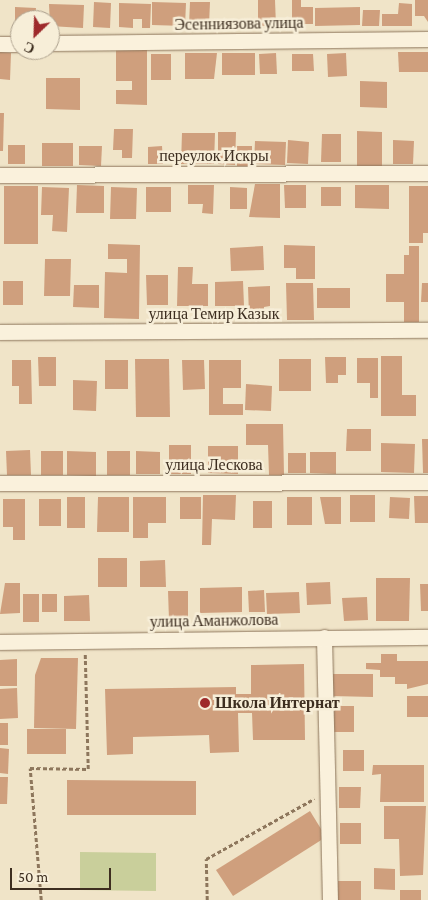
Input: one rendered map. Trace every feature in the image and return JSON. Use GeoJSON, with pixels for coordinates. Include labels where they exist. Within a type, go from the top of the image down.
{"type":"FeatureCollection","features":[{"type":"Feature","properties":{"kind":"street","name":"Эсенниязова улица"},"geometry":{"type":"LineString","coordinates":[[60,43],[428,39]]}},
{"type":"Feature","properties":{"kind":"street","name":"переулок Искры"},"geometry":{"type":"LineString","coordinates":[[0,174],[428,172]]}},
{"type":"Feature","properties":{"kind":"street","name":"улица Темир Казык"},"geometry":{"type":"LineString","coordinates":[[0,332],[428,330]]}},
{"type":"Feature","properties":{"kind":"street","name":"улица Лескова"},"geometry":{"type":"LineString","coordinates":[[0,483],[428,482]]}},
{"type":"Feature","properties":{"kind":"street"},"geometry":{"type":"LineString","coordinates":[[324,637],[326,792],[330,900]]}},
{"type":"Feature","properties":{"kind":"street","name":"улица Аманжолова"},"geometry":{"type":"LineString","coordinates":[[0,642],[428,637]]}},
{"type":"Feature","properties":{"kind":"path"},"geometry":{"type":"LineString","coordinates":[[41,900],[30,768],[88,769],[85,640]]}},
{"type":"Feature","properties":{"kind":"path"},"geometry":{"type":"LineString","coordinates":[[207,900],[206,859],[326,792]]}},
{"type":"Feature","properties":{"kind":"green space"},"geometry":{"type":"Polygon","coordinates":[[[80,852],[156,853],[156,891],[80,890],[80,852]]]}},
{"type":"Feature","properties":{"kind":"building"},"geometry":{"type":"Polygon","coordinates":[[[258,0],[275,0],[276,26],[258,26],[258,0]]]}},
{"type":"Feature","properties":{"kind":"building"},"geometry":{"type":"Polygon","coordinates":[[[292,0],[301,0],[301,7],[313,7],[313,24],[292,24],[292,0]]]}},
{"type":"Feature","properties":{"kind":"building"},"geometry":{"type":"Polygon","coordinates":[[[415,0],[428,0],[428,22],[424,16],[415,16],[415,0]]]}},
{"type":"Feature","properties":{"kind":"building"},"geometry":{"type":"Polygon","coordinates":[[[94,2],[111,3],[110,28],[93,27],[94,2]]]}},
{"type":"Feature","properties":{"kind":"building"},"geometry":{"type":"Polygon","coordinates":[[[152,2],[186,3],[185,26],[152,25],[152,2]]]}},
{"type":"Feature","properties":{"kind":"building"},"geometry":{"type":"Polygon","coordinates":[[[190,2],[210,2],[209,25],[189,25],[190,2]]]}},
{"type":"Feature","properties":{"kind":"building"},"geometry":{"type":"Polygon","coordinates":[[[119,3],[151,4],[150,28],[142,28],[142,19],[133,19],[133,28],[119,27],[119,3]]]}},
{"type":"Feature","properties":{"kind":"building"},"geometry":{"type":"Polygon","coordinates":[[[399,3],[412,4],[412,26],[382,26],[382,14],[398,14],[399,3]]]}},
{"type":"Feature","properties":{"kind":"building"},"geometry":{"type":"Polygon","coordinates":[[[49,4],[84,5],[83,28],[60,27],[60,10],[49,10],[49,4]]]}},
{"type":"Feature","properties":{"kind":"building"},"geometry":{"type":"Polygon","coordinates":[[[15,7],[36,8],[36,10],[15,10],[15,7]]]}},
{"type":"Feature","properties":{"kind":"building"},"geometry":{"type":"Polygon","coordinates":[[[360,7],[360,25],[315,26],[315,8],[360,7]]]}},
{"type":"Feature","properties":{"kind":"building"},"geometry":{"type":"Polygon","coordinates":[[[363,10],[380,10],[379,26],[362,26],[363,10]]]}},
{"type":"Feature","properties":{"kind":"building"},"geometry":{"type":"Polygon","coordinates":[[[116,50],[147,50],[147,105],[116,104],[116,90],[132,90],[132,81],[116,81],[116,50]]]}},
{"type":"Feature","properties":{"kind":"building"},"geometry":{"type":"Polygon","coordinates":[[[0,52],[10,53],[10,80],[0,79],[0,52]]]}},
{"type":"Feature","properties":{"kind":"building"},"geometry":{"type":"Polygon","coordinates":[[[398,52],[428,52],[428,72],[399,72],[398,52]]]}},
{"type":"Feature","properties":{"kind":"building"},"geometry":{"type":"Polygon","coordinates":[[[185,53],[217,53],[214,79],[185,79],[185,53]]]}},
{"type":"Feature","properties":{"kind":"building"},"geometry":{"type":"Polygon","coordinates":[[[222,53],[255,53],[255,75],[222,75],[222,53]]]}},
{"type":"Feature","properties":{"kind":"building"},"geometry":{"type":"Polygon","coordinates":[[[276,53],[277,74],[260,74],[259,54],[276,53]]]}},
{"type":"Feature","properties":{"kind":"building"},"geometry":{"type":"Polygon","coordinates":[[[346,53],[347,76],[328,77],[327,54],[346,53]]]}},
{"type":"Feature","properties":{"kind":"building"},"geometry":{"type":"Polygon","coordinates":[[[151,54],[171,54],[171,80],[151,80],[151,54]]]}},
{"type":"Feature","properties":{"kind":"building"},"geometry":{"type":"Polygon","coordinates":[[[292,54],[313,54],[314,71],[292,71],[292,54]]]}},
{"type":"Feature","properties":{"kind":"building"},"geometry":{"type":"Polygon","coordinates":[[[46,78],[80,78],[80,110],[46,109],[46,78]]]}},
{"type":"Feature","properties":{"kind":"building"},"geometry":{"type":"Polygon","coordinates":[[[360,81],[387,82],[387,108],[360,107],[360,81]]]}},
{"type":"Feature","properties":{"kind":"building"},"geometry":{"type":"Polygon","coordinates":[[[0,113],[4,113],[3,151],[0,151],[0,113]]]}},
{"type":"Feature","properties":{"kind":"building"},"geometry":{"type":"Polygon","coordinates":[[[114,129],[133,129],[132,158],[122,158],[122,150],[113,150],[114,129]]]}},
{"type":"Feature","properties":{"kind":"building"},"geometry":{"type":"Polygon","coordinates":[[[357,131],[382,132],[382,166],[357,166],[357,131]]]}},
{"type":"Feature","properties":{"kind":"building"},"geometry":{"type":"Polygon","coordinates":[[[218,132],[236,132],[235,165],[218,164],[218,132]]]}},
{"type":"Feature","properties":{"kind":"building"},"geometry":{"type":"Polygon","coordinates":[[[182,133],[215,133],[214,164],[181,164],[182,133]]]}},
{"type":"Feature","properties":{"kind":"building"},"geometry":{"type":"Polygon","coordinates":[[[322,134],[341,134],[341,162],[321,162],[322,134]]]}},
{"type":"Feature","properties":{"kind":"building"},"geometry":{"type":"Polygon","coordinates":[[[288,140],[309,142],[308,164],[287,163],[288,140]]]}},
{"type":"Feature","properties":{"kind":"building"},"geometry":{"type":"Polygon","coordinates":[[[393,140],[414,141],[413,164],[393,164],[393,140]]]}},
{"type":"Feature","properties":{"kind":"building"},"geometry":{"type":"Polygon","coordinates":[[[255,141],[286,142],[285,165],[254,164],[255,141]]]}},
{"type":"Feature","properties":{"kind":"building"},"geometry":{"type":"Polygon","coordinates":[[[42,143],[73,143],[73,166],[42,166],[42,143]]]}},
{"type":"Feature","properties":{"kind":"building"},"geometry":{"type":"Polygon","coordinates":[[[8,145],[25,145],[25,164],[8,164],[8,145]]]}},
{"type":"Feature","properties":{"kind":"building"},"geometry":{"type":"Polygon","coordinates":[[[79,146],[102,146],[101,166],[79,165],[79,146]]]}},
{"type":"Feature","properties":{"kind":"building"},"geometry":{"type":"Polygon","coordinates":[[[162,146],[163,164],[148,164],[148,147],[162,146]]]}},
{"type":"Feature","properties":{"kind":"building"},"geometry":{"type":"Polygon","coordinates":[[[237,146],[252,146],[252,166],[237,166],[237,146]]]}},
{"type":"Feature","properties":{"kind":"building"},"geometry":{"type":"Polygon","coordinates":[[[255,184],[280,184],[280,218],[249,217],[255,184]]]}},
{"type":"Feature","properties":{"kind":"building"},"geometry":{"type":"Polygon","coordinates":[[[77,185],[104,186],[104,213],[76,213],[77,185]]]}},
{"type":"Feature","properties":{"kind":"building"},"geometry":{"type":"Polygon","coordinates":[[[188,185],[214,185],[213,214],[202,213],[203,204],[188,204],[188,185]]]}},
{"type":"Feature","properties":{"kind":"building"},"geometry":{"type":"Polygon","coordinates":[[[284,185],[306,185],[306,208],[285,208],[284,185]]]}},
{"type":"Feature","properties":{"kind":"building"},"geometry":{"type":"Polygon","coordinates":[[[355,185],[389,185],[389,209],[355,208],[355,185]]]}},
{"type":"Feature","properties":{"kind":"building"},"geometry":{"type":"Polygon","coordinates":[[[4,186],[38,186],[38,244],[4,244],[4,186]]]}},
{"type":"Feature","properties":{"kind":"building"},"geometry":{"type":"Polygon","coordinates":[[[409,186],[428,186],[428,233],[423,233],[423,243],[409,243],[409,186]]]}},
{"type":"Feature","properties":{"kind":"building"},"geometry":{"type":"Polygon","coordinates":[[[42,187],[69,188],[67,232],[52,231],[53,215],[41,215],[42,187]]]}},
{"type":"Feature","properties":{"kind":"building"},"geometry":{"type":"Polygon","coordinates":[[[111,187],[137,188],[136,219],[110,219],[111,187]]]}},
{"type":"Feature","properties":{"kind":"building"},"geometry":{"type":"Polygon","coordinates":[[[146,187],[171,187],[171,212],[146,212],[146,187]]]}},
{"type":"Feature","properties":{"kind":"building"},"geometry":{"type":"Polygon","coordinates":[[[230,187],[247,188],[247,209],[230,209],[230,187]]]}},
{"type":"Feature","properties":{"kind":"building"},"geometry":{"type":"Polygon","coordinates":[[[321,187],[341,187],[341,206],[321,206],[321,187]]]}},
{"type":"Feature","properties":{"kind":"building"},"geometry":{"type":"Polygon","coordinates":[[[108,244],[140,245],[139,319],[104,318],[105,272],[127,273],[127,259],[108,259],[108,244]]]}},
{"type":"Feature","properties":{"kind":"building"},"geometry":{"type":"Polygon","coordinates":[[[284,245],[315,246],[315,279],[296,279],[296,268],[284,268],[284,245]]]}},
{"type":"Feature","properties":{"kind":"building"},"geometry":{"type":"Polygon","coordinates":[[[263,246],[264,270],[231,271],[230,248],[263,246]]]}},
{"type":"Feature","properties":{"kind":"building"},"geometry":{"type":"Polygon","coordinates":[[[409,246],[419,246],[419,322],[404,322],[404,302],[386,302],[386,274],[404,274],[404,255],[409,255],[409,246]]]}},
{"type":"Feature","properties":{"kind":"building"},"geometry":{"type":"Polygon","coordinates":[[[45,259],[71,259],[70,296],[44,296],[45,259]]]}},
{"type":"Feature","properties":{"kind":"building"},"geometry":{"type":"Polygon","coordinates":[[[178,267],[193,267],[192,284],[208,284],[208,306],[177,306],[178,267]]]}},
{"type":"Feature","properties":{"kind":"building"},"geometry":{"type":"Polygon","coordinates":[[[146,275],[168,275],[168,305],[147,305],[146,275]]]}},
{"type":"Feature","properties":{"kind":"building"},"geometry":{"type":"Polygon","coordinates":[[[3,281],[23,281],[23,305],[3,305],[3,281]]]}},
{"type":"Feature","properties":{"kind":"building"},"geometry":{"type":"Polygon","coordinates":[[[243,281],[244,306],[215,306],[215,282],[243,281]]]}},
{"type":"Feature","properties":{"kind":"building"},"geometry":{"type":"Polygon","coordinates":[[[286,283],[313,283],[314,320],[287,320],[286,283]]]}},
{"type":"Feature","properties":{"kind":"building"},"geometry":{"type":"Polygon","coordinates":[[[422,283],[428,283],[428,302],[421,302],[422,283]]]}},
{"type":"Feature","properties":{"kind":"building"},"geometry":{"type":"Polygon","coordinates":[[[74,285],[99,285],[99,308],[73,307],[74,285]]]}},
{"type":"Feature","properties":{"kind":"building"},"geometry":{"type":"Polygon","coordinates":[[[270,286],[270,306],[264,307],[264,315],[249,315],[248,287],[270,286]]]}},
{"type":"Feature","properties":{"kind":"building"},"geometry":{"type":"Polygon","coordinates":[[[317,288],[350,288],[350,308],[317,308],[317,288]]]}},
{"type":"Feature","properties":{"kind":"building"},"geometry":{"type":"Polygon","coordinates":[[[381,356],[402,356],[402,395],[416,395],[416,416],[381,416],[381,356]]]}},
{"type":"Feature","properties":{"kind":"building"},"geometry":{"type":"Polygon","coordinates":[[[38,357],[56,357],[56,386],[39,386],[38,357]]]}},
{"type":"Feature","properties":{"kind":"building"},"geometry":{"type":"Polygon","coordinates":[[[325,357],[346,357],[346,375],[338,375],[338,383],[326,383],[325,357]]]}},
{"type":"Feature","properties":{"kind":"building"},"geometry":{"type":"Polygon","coordinates":[[[357,358],[378,358],[378,398],[370,398],[370,383],[357,383],[357,358]]]}},
{"type":"Feature","properties":{"kind":"building"},"geometry":{"type":"Polygon","coordinates":[[[135,359],[169,359],[170,417],[136,417],[135,359]]]}},
{"type":"Feature","properties":{"kind":"building"},"geometry":{"type":"Polygon","coordinates":[[[279,359],[311,359],[311,391],[279,391],[279,359]]]}},
{"type":"Feature","properties":{"kind":"building"},"geometry":{"type":"Polygon","coordinates":[[[12,360],[31,360],[32,404],[19,404],[19,386],[12,386],[12,360]]]}},
{"type":"Feature","properties":{"kind":"building"},"geometry":{"type":"Polygon","coordinates":[[[105,360],[128,360],[128,389],[105,389],[105,360]]]}},
{"type":"Feature","properties":{"kind":"building"},"geometry":{"type":"Polygon","coordinates":[[[182,360],[204,360],[205,389],[183,390],[182,360]]]}},
{"type":"Feature","properties":{"kind":"building"},"geometry":{"type":"Polygon","coordinates":[[[209,360],[241,360],[241,388],[223,388],[223,404],[243,404],[243,415],[209,415],[209,360]]]}},
{"type":"Feature","properties":{"kind":"building"},"geometry":{"type":"Polygon","coordinates":[[[73,380],[97,381],[96,411],[73,410],[73,380]]]}},
{"type":"Feature","properties":{"kind":"building"},"geometry":{"type":"Polygon","coordinates":[[[246,384],[272,386],[271,411],[245,410],[246,384]]]}},
{"type":"Feature","properties":{"kind":"building"},"geometry":{"type":"Polygon","coordinates":[[[246,424],[283,424],[284,475],[269,475],[268,445],[246,445],[246,424]]]}},
{"type":"Feature","properties":{"kind":"building"},"geometry":{"type":"Polygon","coordinates":[[[347,429],[371,429],[371,451],[346,451],[347,429]]]}},
{"type":"Feature","properties":{"kind":"building"},"geometry":{"type":"Polygon","coordinates":[[[422,439],[428,439],[428,473],[423,473],[422,439]]]}},
{"type":"Feature","properties":{"kind":"building"},"geometry":{"type":"Polygon","coordinates":[[[381,443],[415,444],[414,473],[381,472],[381,443]]]}},
{"type":"Feature","properties":{"kind":"building"},"geometry":{"type":"Polygon","coordinates":[[[169,445],[191,445],[191,474],[169,474],[169,445]]]}},
{"type":"Feature","properties":{"kind":"building"},"geometry":{"type":"Polygon","coordinates":[[[208,446],[238,446],[238,474],[208,473],[208,446]]]}},
{"type":"Feature","properties":{"kind":"building"},"geometry":{"type":"Polygon","coordinates":[[[30,450],[31,475],[7,475],[6,451],[30,450]]]}},
{"type":"Feature","properties":{"kind":"building"},"geometry":{"type":"Polygon","coordinates":[[[41,451],[63,451],[63,475],[41,475],[41,451]]]}},
{"type":"Feature","properties":{"kind":"building"},"geometry":{"type":"Polygon","coordinates":[[[67,451],[96,452],[96,476],[67,475],[67,451]]]}},
{"type":"Feature","properties":{"kind":"building"},"geometry":{"type":"Polygon","coordinates":[[[107,451],[130,451],[130,475],[107,475],[107,451]]]}},
{"type":"Feature","properties":{"kind":"building"},"geometry":{"type":"Polygon","coordinates":[[[136,451],[160,452],[160,474],[136,474],[136,451]]]}},
{"type":"Feature","properties":{"kind":"building"},"geometry":{"type":"Polygon","coordinates":[[[310,452],[336,452],[336,474],[310,473],[310,452]]]}},
{"type":"Feature","properties":{"kind":"building"},"geometry":{"type":"Polygon","coordinates":[[[288,453],[306,453],[306,473],[288,473],[288,453]]]}},
{"type":"Feature","properties":{"kind":"building"},"geometry":{"type":"Polygon","coordinates":[[[203,495],[236,495],[235,520],[212,519],[211,545],[202,545],[203,495]]]}},
{"type":"Feature","properties":{"kind":"building"},"geometry":{"type":"Polygon","coordinates":[[[350,495],[375,495],[375,522],[350,522],[350,495]]]}},
{"type":"Feature","properties":{"kind":"building"},"geometry":{"type":"Polygon","coordinates":[[[414,496],[428,496],[428,523],[415,523],[414,496]]]}},
{"type":"Feature","properties":{"kind":"building"},"geometry":{"type":"Polygon","coordinates":[[[67,497],[85,497],[85,528],[67,528],[67,497]]]}},
{"type":"Feature","properties":{"kind":"building"},"geometry":{"type":"Polygon","coordinates":[[[98,497],[129,497],[129,532],[97,532],[98,497]]]}},
{"type":"Feature","properties":{"kind":"building"},"geometry":{"type":"Polygon","coordinates":[[[133,497],[166,497],[166,523],[148,523],[148,538],[133,538],[133,497]]]}},
{"type":"Feature","properties":{"kind":"building"},"geometry":{"type":"Polygon","coordinates":[[[180,497],[201,497],[201,519],[180,519],[180,497]]]}},
{"type":"Feature","properties":{"kind":"building"},"geometry":{"type":"Polygon","coordinates":[[[287,497],[312,497],[312,525],[287,525],[287,497]]]}},
{"type":"Feature","properties":{"kind":"building"},"geometry":{"type":"Polygon","coordinates":[[[320,497],[341,497],[341,524],[325,524],[320,497]]]}},
{"type":"Feature","properties":{"kind":"building"},"geometry":{"type":"Polygon","coordinates":[[[390,497],[410,498],[409,519],[389,518],[390,497]]]}},
{"type":"Feature","properties":{"kind":"building"},"geometry":{"type":"Polygon","coordinates":[[[3,499],[25,499],[25,540],[13,540],[13,527],[3,527],[3,499]]]}},
{"type":"Feature","properties":{"kind":"building"},"geometry":{"type":"Polygon","coordinates":[[[39,499],[61,499],[61,526],[39,526],[39,499]]]}},
{"type":"Feature","properties":{"kind":"building"},"geometry":{"type":"Polygon","coordinates":[[[253,501],[272,501],[272,528],[253,528],[253,501]]]}},
{"type":"Feature","properties":{"kind":"building"},"geometry":{"type":"Polygon","coordinates":[[[98,558],[127,558],[127,587],[98,587],[98,558]]]}},
{"type":"Feature","properties":{"kind":"building"},"geometry":{"type":"Polygon","coordinates":[[[165,560],[166,587],[140,587],[140,561],[165,560]]]}},
{"type":"Feature","properties":{"kind":"building"},"geometry":{"type":"Polygon","coordinates":[[[376,578],[410,578],[409,621],[376,621],[376,578]]]}},
{"type":"Feature","properties":{"kind":"building"},"geometry":{"type":"Polygon","coordinates":[[[330,582],[331,604],[307,605],[306,583],[330,582]]]}},
{"type":"Feature","properties":{"kind":"building"},"geometry":{"type":"Polygon","coordinates":[[[5,583],[20,583],[20,613],[0,614],[5,583]]]}},
{"type":"Feature","properties":{"kind":"building"},"geometry":{"type":"Polygon","coordinates":[[[420,584],[428,584],[428,611],[421,611],[420,584]]]}},
{"type":"Feature","properties":{"kind":"building"},"geometry":{"type":"Polygon","coordinates":[[[242,587],[242,612],[200,613],[200,588],[242,587]]]}},
{"type":"Feature","properties":{"kind":"building"},"geometry":{"type":"Polygon","coordinates":[[[264,590],[265,612],[249,612],[248,591],[264,590]]]}},
{"type":"Feature","properties":{"kind":"building"},"geometry":{"type":"Polygon","coordinates":[[[168,591],[188,591],[188,619],[169,620],[168,591]]]}},
{"type":"Feature","properties":{"kind":"building"},"geometry":{"type":"Polygon","coordinates":[[[299,592],[300,613],[267,614],[266,593],[299,592]]]}},
{"type":"Feature","properties":{"kind":"building"},"geometry":{"type":"Polygon","coordinates":[[[23,594],[39,594],[39,622],[23,622],[23,594]]]}},
{"type":"Feature","properties":{"kind":"building"},"geometry":{"type":"Polygon","coordinates":[[[42,594],[57,594],[57,612],[42,612],[42,594]]]}},
{"type":"Feature","properties":{"kind":"building"},"geometry":{"type":"Polygon","coordinates":[[[89,595],[90,621],[64,621],[64,596],[89,595]]]}},
{"type":"Feature","properties":{"kind":"building"},"geometry":{"type":"Polygon","coordinates":[[[367,597],[368,620],[344,621],[342,598],[367,597]]]}},
{"type":"Feature","properties":{"kind":"building"},"geometry":{"type":"Polygon","coordinates":[[[381,654],[397,654],[397,661],[428,661],[428,684],[407,689],[407,684],[395,684],[395,677],[380,677],[380,670],[366,669],[366,663],[381,663],[381,654]]]}},
{"type":"Feature","properties":{"kind":"building"},"geometry":{"type":"Polygon","coordinates":[[[41,658],[78,658],[76,729],[34,728],[35,675],[41,658]]]}},
{"type":"Feature","properties":{"kind":"building"},"geometry":{"type":"Polygon","coordinates":[[[17,659],[17,686],[0,686],[0,660],[17,659]]]}},
{"type":"Feature","properties":{"kind":"building","name":"Школа Интернат"},"geometry":{"type":"Polygon","coordinates":[[[304,664],[305,740],[253,740],[252,713],[238,713],[239,752],[210,753],[209,735],[133,737],[133,754],[107,755],[105,689],[236,687],[236,694],[251,694],[251,665],[304,664]]]}},
{"type":"Feature","properties":{"kind":"building"},"geometry":{"type":"Polygon","coordinates":[[[332,674],[373,674],[373,697],[332,696],[332,674]]]}},
{"type":"Feature","properties":{"kind":"building"},"geometry":{"type":"Polygon","coordinates":[[[17,688],[18,718],[0,719],[0,689],[17,688]]]}},
{"type":"Feature","properties":{"kind":"building"},"geometry":{"type":"Polygon","coordinates":[[[407,696],[428,696],[428,717],[407,717],[407,696]]]}},
{"type":"Feature","properties":{"kind":"building"},"geometry":{"type":"Polygon","coordinates":[[[331,706],[354,706],[354,732],[331,732],[331,706]]]}},
{"type":"Feature","properties":{"kind":"building"},"geometry":{"type":"Polygon","coordinates":[[[0,723],[8,723],[8,745],[0,745],[0,723]]]}},
{"type":"Feature","properties":{"kind":"building"},"geometry":{"type":"Polygon","coordinates":[[[27,729],[66,729],[66,754],[27,754],[27,729]]]}},
{"type":"Feature","properties":{"kind":"building"},"geometry":{"type":"Polygon","coordinates":[[[0,748],[9,749],[8,774],[0,773],[0,748]]]}},
{"type":"Feature","properties":{"kind":"building"},"geometry":{"type":"Polygon","coordinates":[[[343,750],[364,750],[364,771],[343,771],[343,750]]]}},
{"type":"Feature","properties":{"kind":"building"},"geometry":{"type":"Polygon","coordinates":[[[373,765],[424,765],[424,802],[380,802],[381,774],[372,775],[373,765]]]}},
{"type":"Feature","properties":{"kind":"building"},"geometry":{"type":"Polygon","coordinates":[[[0,777],[8,777],[7,804],[0,804],[0,777]]]}},
{"type":"Feature","properties":{"kind":"building"},"geometry":{"type":"Polygon","coordinates":[[[67,780],[196,781],[196,815],[67,815],[67,780]]]}},
{"type":"Feature","properties":{"kind":"building"},"geometry":{"type":"Polygon","coordinates":[[[339,787],[361,787],[360,808],[339,808],[339,787]]]}},
{"type":"Feature","properties":{"kind":"building"},"geometry":{"type":"Polygon","coordinates":[[[384,806],[426,806],[423,875],[400,876],[399,839],[384,839],[384,806]]]}},
{"type":"Feature","properties":{"kind":"building"},"geometry":{"type":"Polygon","coordinates":[[[310,811],[326,837],[233,896],[216,870],[310,811]]]}},
{"type":"Feature","properties":{"kind":"building"},"geometry":{"type":"Polygon","coordinates":[[[340,823],[361,823],[361,844],[340,844],[340,823]]]}},
{"type":"Feature","properties":{"kind":"building"},"geometry":{"type":"Polygon","coordinates":[[[374,868],[395,869],[395,890],[374,889],[374,868]]]}},
{"type":"Feature","properties":{"kind":"building"},"geometry":{"type":"Polygon","coordinates":[[[338,881],[361,881],[361,900],[338,900],[338,881]]]}},
{"type":"Feature","properties":{"kind":"building"},"geometry":{"type":"Polygon","coordinates":[[[400,890],[421,890],[421,900],[400,900],[400,890]]]}},
{"type":"Feature","properties":{"kind":"place","name":"Школа Интернат"},"geometry":{"type":"Point","coordinates":[205,703]}}]}
